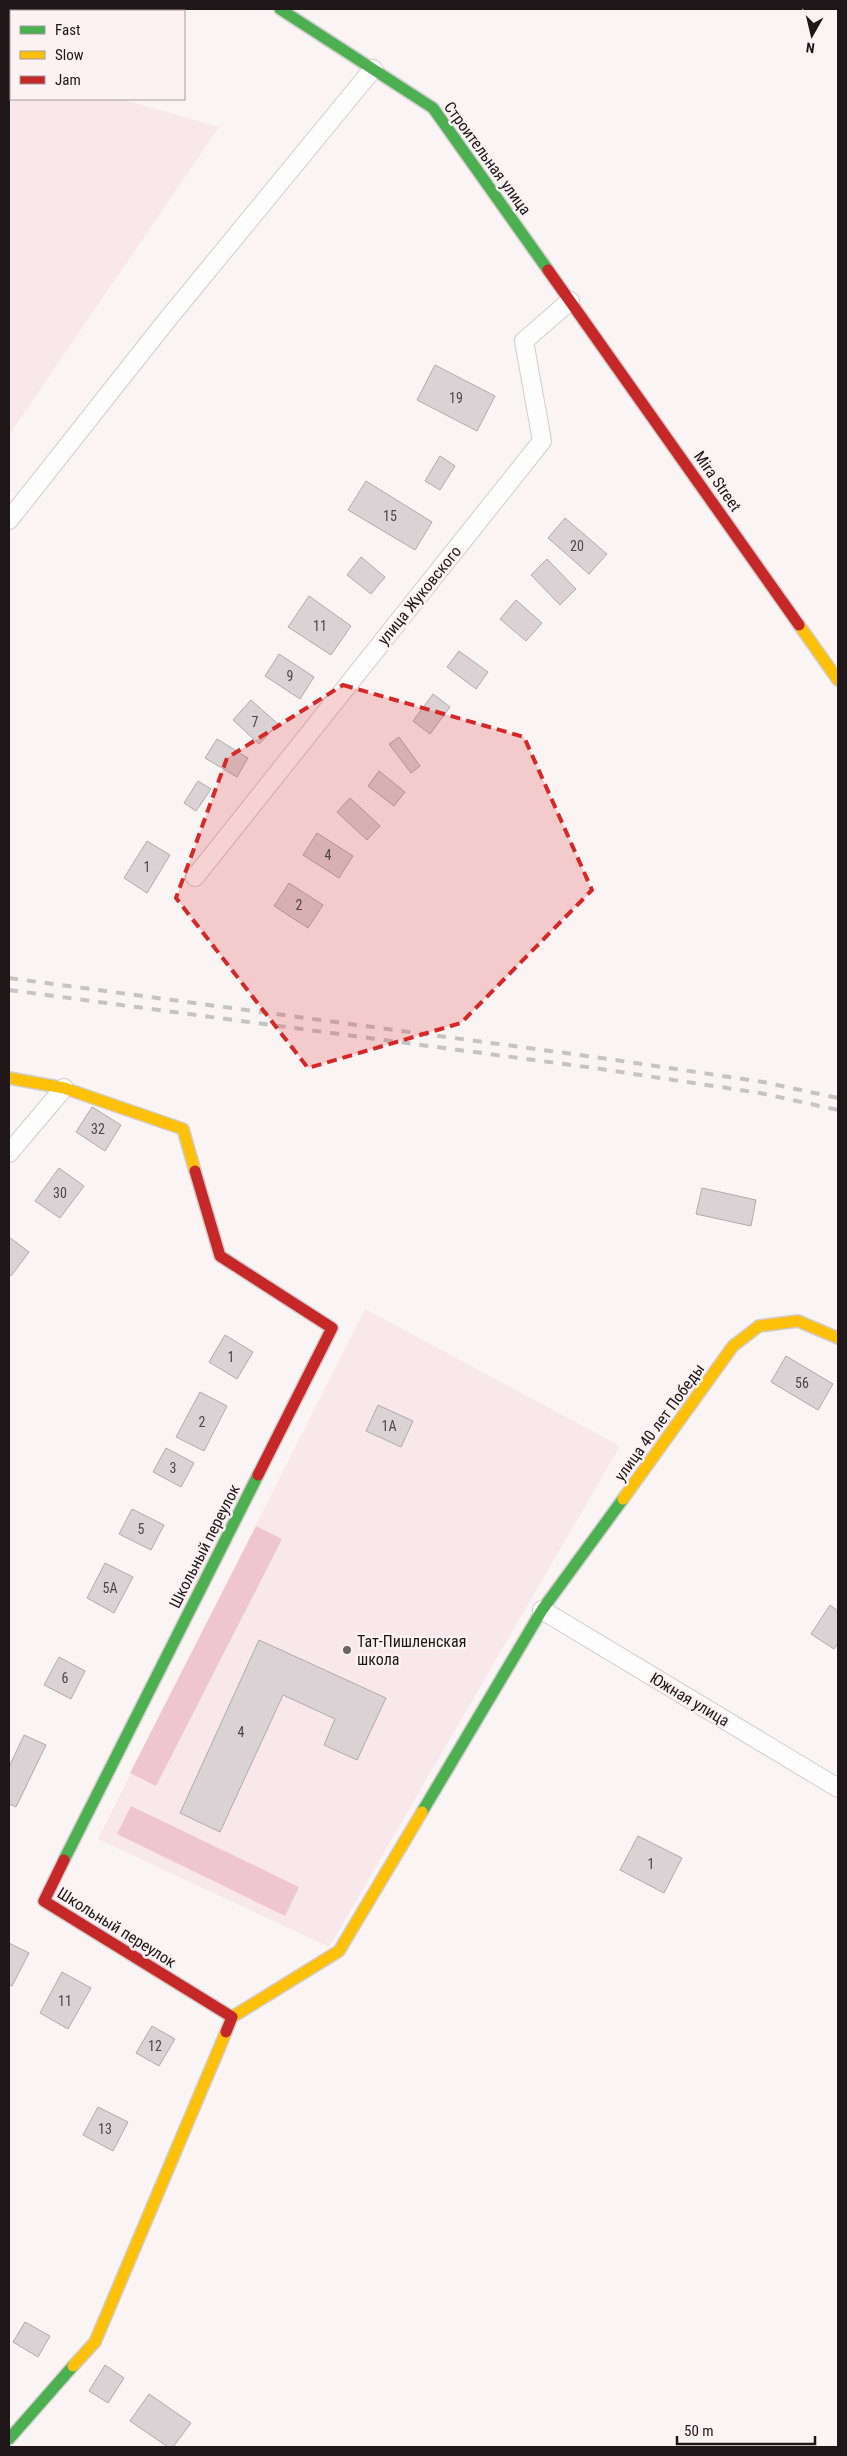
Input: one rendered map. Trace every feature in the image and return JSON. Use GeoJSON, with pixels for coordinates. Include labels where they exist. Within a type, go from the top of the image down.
{"type":"FeatureCollection","features":[{"type":"Feature","properties":{"kind":"street","name":"Строительная улица"},"geometry":{"type":"LineString","coordinates":[[280,9],[433,108],[570,301]]}},
{"type":"Feature","properties":{"kind":"street"},"geometry":{"type":"LineString","coordinates":[[9,520],[167,320],[373,69]]}},
{"type":"Feature","properties":{"kind":"street","name":"Mira Street"},"geometry":{"type":"LineString","coordinates":[[570,301],[838,680]]}},
{"type":"Feature","properties":{"kind":"street","name":"улица Жуковского"},"geometry":{"type":"LineString","coordinates":[[195,877],[542,441],[524,341],[570,301]]}},
{"type":"Feature","properties":{"kind":"street"},"geometry":{"type":"LineString","coordinates":[[9,1078],[64,1088],[9,1153]]}},
{"type":"Feature","properties":{"kind":"street","name":"Школьный переулок"},"geometry":{"type":"LineString","coordinates":[[64,1088],[183,1129],[220,1256],[332,1328],[44,1901],[232,2017]]}},
{"type":"Feature","properties":{"kind":"street","name":"улица 40 лет Победы"},"geometry":{"type":"LineString","coordinates":[[232,2017],[339,1951],[542,1610],[733,1346],[759,1326],[798,1321],[838,1338]]}},
{"type":"Feature","properties":{"kind":"street","name":"Южная улица"},"geometry":{"type":"LineString","coordinates":[[542,1610],[838,1788]]}},
{"type":"Feature","properties":{"kind":"street"},"geometry":{"type":"LineString","coordinates":[[9,2439],[95,2342],[232,2017]]}},
{"type":"Feature","properties":{"kind":"highlighted area"},"geometry":{"type":"Polygon","coordinates":[[[343,685],[524,737],[592,890],[461,1023],[308,1068],[176,898],[227,758],[343,685]]]}},
{"type":"Feature","properties":{"kind":"shaded area"},"geometry":{"type":"Polygon","coordinates":[[[9,66],[10,100],[124,100],[219,127],[9,435],[9,66]]]}},
{"type":"Feature","properties":{"kind":"shaded area","name":"Тат-Пишленская школа"},"geometry":{"type":"Polygon","coordinates":[[[365,1309],[620,1446],[329,1947],[98,1839],[365,1309]]]}},
{"type":"Feature","properties":{"kind":"shaded area"},"geometry":{"type":"Polygon","coordinates":[[[256,1526],[282,1539],[156,1786],[130,1773],[256,1526]]]}},
{"type":"Feature","properties":{"kind":"shaded area"},"geometry":{"type":"Polygon","coordinates":[[[131,1806],[299,1887],[285,1916],[117,1834],[131,1806]]]}},
{"type":"Feature","properties":{"kind":"building"},"geometry":{"type":"Polygon","coordinates":[[[435,365],[495,396],[477,431],[417,400],[435,365]]]}},
{"type":"Feature","properties":{"kind":"building"},"geometry":{"type":"Polygon","coordinates":[[[440,456],[455,466],[440,490],[425,481],[440,456]]]}},
{"type":"Feature","properties":{"kind":"building"},"geometry":{"type":"Polygon","coordinates":[[[366,481],[432,522],[415,550],[348,510],[366,481]]]}},
{"type":"Feature","properties":{"kind":"building"},"geometry":{"type":"Polygon","coordinates":[[[565,518],[607,554],[589,574],[548,538],[565,518]]]}},
{"type":"Feature","properties":{"kind":"building"},"geometry":{"type":"Polygon","coordinates":[[[361,557],[385,577],[371,594],[347,575],[361,557]]]}},
{"type":"Feature","properties":{"kind":"building"},"geometry":{"type":"Polygon","coordinates":[[[547,559],[576,589],[560,605],[531,575],[547,559]]]}},
{"type":"Feature","properties":{"kind":"building"},"geometry":{"type":"Polygon","coordinates":[[[309,596],[351,626],[331,655],[288,627],[309,596]]]}},
{"type":"Feature","properties":{"kind":"building"},"geometry":{"type":"Polygon","coordinates":[[[516,600],[542,623],[526,641],[500,619],[516,600]]]}},
{"type":"Feature","properties":{"kind":"building"},"geometry":{"type":"Polygon","coordinates":[[[459,651],[488,672],[476,689],[447,667],[459,651]]]}},
{"type":"Feature","properties":{"kind":"building"},"geometry":{"type":"Polygon","coordinates":[[[279,654],[314,677],[300,699],[265,676],[279,654]]]}},
{"type":"Feature","properties":{"kind":"building"},"geometry":{"type":"Polygon","coordinates":[[[433,694],[450,707],[430,734],[413,721],[433,694]]]}},
{"type":"Feature","properties":{"kind":"building"},"geometry":{"type":"Polygon","coordinates":[[[251,700],[278,724],[259,744],[233,720],[251,700]]]}},
{"type":"Feature","properties":{"kind":"building"},"geometry":{"type":"Polygon","coordinates":[[[399,737],[420,766],[411,773],[389,744],[399,737]]]}},
{"type":"Feature","properties":{"kind":"building"},"geometry":{"type":"Polygon","coordinates":[[[217,739],[248,758],[237,777],[205,758],[217,739]]]}},
{"type":"Feature","properties":{"kind":"building"},"geometry":{"type":"Polygon","coordinates":[[[379,771],[405,792],[394,806],[368,786],[379,771]]]}},
{"type":"Feature","properties":{"kind":"building"},"geometry":{"type":"Polygon","coordinates":[[[198,781],[211,789],[196,811],[184,803],[198,781]]]}},
{"type":"Feature","properties":{"kind":"building"},"geometry":{"type":"Polygon","coordinates":[[[350,798],[380,826],[367,840],[337,812],[350,798]]]}},
{"type":"Feature","properties":{"kind":"building"},"geometry":{"type":"Polygon","coordinates":[[[317,833],[353,856],[339,878],[303,855],[317,833]]]}},
{"type":"Feature","properties":{"kind":"building"},"geometry":{"type":"Polygon","coordinates":[[[147,841],[170,855],[147,893],[124,878],[147,841]]]}},
{"type":"Feature","properties":{"kind":"building"},"geometry":{"type":"Polygon","coordinates":[[[289,883],[323,905],[308,928],[274,906],[289,883]]]}},
{"type":"Feature","properties":{"kind":"building"},"geometry":{"type":"Polygon","coordinates":[[[92,1107],[121,1125],[105,1151],[76,1132],[92,1107]]]}},
{"type":"Feature","properties":{"kind":"building"},"geometry":{"type":"Polygon","coordinates":[[[59,1168],[84,1186],[60,1218],[35,1201],[59,1168]]]}},
{"type":"Feature","properties":{"kind":"building"},"geometry":{"type":"Polygon","coordinates":[[[702,1188],[756,1200],[751,1226],[696,1214],[702,1188]]]}},
{"type":"Feature","properties":{"kind":"building"},"geometry":{"type":"Polygon","coordinates":[[[9,1237],[29,1252],[11,1276],[9,1274],[9,1237]]]}},
{"type":"Feature","properties":{"kind":"building"},"geometry":{"type":"Polygon","coordinates":[[[225,1335],[253,1352],[237,1379],[209,1362],[225,1335]]]}},
{"type":"Feature","properties":{"kind":"building"},"geometry":{"type":"Polygon","coordinates":[[[786,1356],[833,1384],[818,1410],[771,1382],[786,1356]]]}},
{"type":"Feature","properties":{"kind":"building"},"geometry":{"type":"Polygon","coordinates":[[[200,1392],[227,1406],[204,1451],[176,1437],[200,1392]]]}},
{"type":"Feature","properties":{"kind":"building"},"geometry":{"type":"Polygon","coordinates":[[[378,1405],[413,1421],[401,1447],[366,1431],[378,1405]]]}},
{"type":"Feature","properties":{"kind":"building"},"geometry":{"type":"Polygon","coordinates":[[[166,1448],[194,1463],[181,1487],[153,1472],[166,1448]]]}},
{"type":"Feature","properties":{"kind":"building"},"geometry":{"type":"Polygon","coordinates":[[[132,1509],[164,1525],[151,1550],[119,1534],[132,1509]]]}},
{"type":"Feature","properties":{"kind":"building"},"geometry":{"type":"Polygon","coordinates":[[[105,1563],[133,1577],[114,1613],[87,1598],[105,1563]]]}},
{"type":"Feature","properties":{"kind":"building"},"geometry":{"type":"Polygon","coordinates":[[[830,1605],[838,1611],[838,1643],[834,1649],[811,1634],[830,1605]]]}},
{"type":"Feature","properties":{"kind":"building"},"geometry":{"type":"Polygon","coordinates":[[[259,1640],[386,1698],[357,1760],[324,1745],[335,1719],[283,1695],[220,1832],[180,1813],[259,1640]]]}},
{"type":"Feature","properties":{"kind":"building"},"geometry":{"type":"Polygon","coordinates":[[[59,1657],[85,1671],[71,1699],[44,1685],[59,1657]]]}},
{"type":"Feature","properties":{"kind":"building"},"geometry":{"type":"Polygon","coordinates":[[[24,1735],[46,1745],[16,1807],[9,1804],[9,1767],[24,1735]]]}},
{"type":"Feature","properties":{"kind":"building"},"geometry":{"type":"Polygon","coordinates":[[[638,1836],[682,1858],[664,1893],[620,1870],[638,1836]]]}},
{"type":"Feature","properties":{"kind":"building"},"geometry":{"type":"Polygon","coordinates":[[[9,1943],[29,1953],[12,1986],[9,1985],[9,1943]]]}},
{"type":"Feature","properties":{"kind":"building"},"geometry":{"type":"Polygon","coordinates":[[[62,1972],[91,1988],[68,2029],[40,2013],[62,1972]]]}},
{"type":"Feature","properties":{"kind":"building"},"geometry":{"type":"Polygon","coordinates":[[[152,2026],[175,2039],[159,2066],[136,2053],[152,2026]]]}},
{"type":"Feature","properties":{"kind":"building"},"geometry":{"type":"Polygon","coordinates":[[[98,2107],[128,2122],[113,2151],[83,2135],[98,2107]]]}},
{"type":"Feature","properties":{"kind":"building"},"geometry":{"type":"Polygon","coordinates":[[[25,2322],[50,2336],[38,2357],[13,2342],[25,2322]]]}},
{"type":"Feature","properties":{"kind":"building"},"geometry":{"type":"Polygon","coordinates":[[[105,2365],[124,2378],[108,2403],[89,2391],[105,2365]]]}},
{"type":"Feature","properties":{"kind":"building"},"geometry":{"type":"Polygon","coordinates":[[[149,2394],[191,2423],[173,2447],[168,2447],[130,2421],[149,2394]]]}},
{"type":"Feature","properties":{"kind":"railway"},"geometry":{"type":"LineString","coordinates":[[9,978],[595,1057],[763,1082],[838,1098]]}},
{"type":"Feature","properties":{"kind":"railway"},"geometry":{"type":"LineString","coordinates":[[9,990],[594,1068],[760,1093],[838,1110]]}},
{"type":"Feature","properties":{"kind":"traffic: fast"},"geometry":{"type":"LineString","coordinates":[[280,9],[433,108],[548,270]]}},
{"type":"Feature","properties":{"kind":"traffic: fast"},"geometry":{"type":"LineString","coordinates":[[64,1860],[258,1475]]}},
{"type":"Feature","properties":{"kind":"traffic: fast"},"geometry":{"type":"LineString","coordinates":[[422,1812],[542,1610],[623,1499]]}},
{"type":"Feature","properties":{"kind":"traffic: fast"},"geometry":{"type":"LineString","coordinates":[[9,2439],[73,2366]]}},
{"type":"Feature","properties":{"kind":"traffic: slow"},"geometry":{"type":"LineString","coordinates":[[799,625],[838,680]]}},
{"type":"Feature","properties":{"kind":"traffic: slow"},"geometry":{"type":"LineString","coordinates":[[9,1078],[64,1088],[183,1129],[195,1171]]}},
{"type":"Feature","properties":{"kind":"traffic: slow"},"geometry":{"type":"LineString","coordinates":[[623,1499],[733,1346],[759,1326],[798,1321],[838,1338]]}},
{"type":"Feature","properties":{"kind":"traffic: slow"},"geometry":{"type":"LineString","coordinates":[[232,2017],[339,1951],[422,1812]]}},
{"type":"Feature","properties":{"kind":"traffic: slow"},"geometry":{"type":"LineString","coordinates":[[73,2366],[95,2342],[226,2032]]}},
{"type":"Feature","properties":{"kind":"traffic: jam"},"geometry":{"type":"LineString","coordinates":[[548,270],[799,625]]}},
{"type":"Feature","properties":{"kind":"traffic: jam"},"geometry":{"type":"LineString","coordinates":[[195,1171],[220,1256],[332,1328],[258,1475]]}},
{"type":"Feature","properties":{"kind":"traffic: jam"},"geometry":{"type":"LineString","coordinates":[[64,1860],[44,1901],[232,2017],[226,2032]]}},
{"type":"Feature","properties":{"kind":"place","name":"Тат-Пишленская школа"},"geometry":{"type":"Point","coordinates":[347,1650]}}]}
